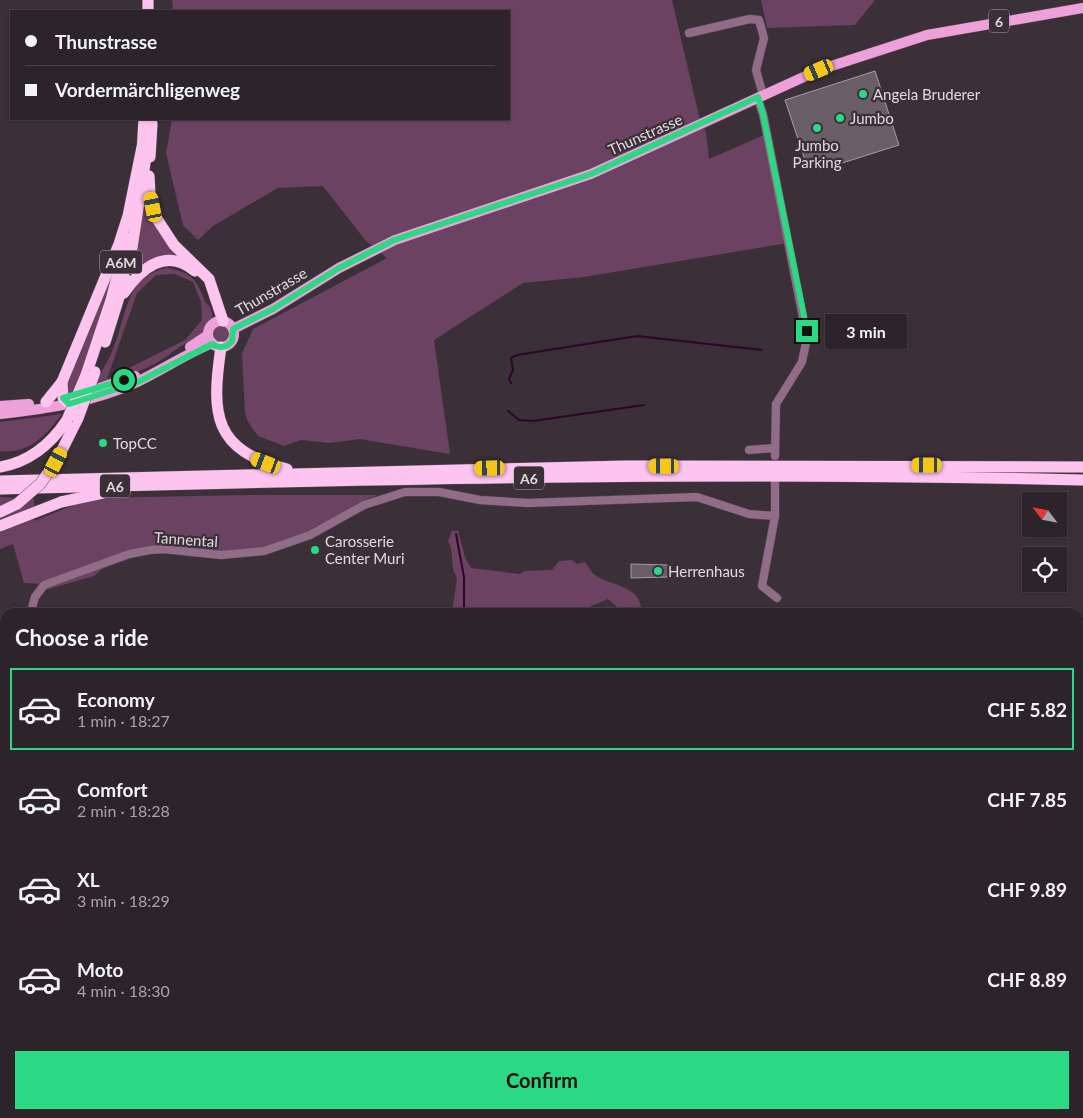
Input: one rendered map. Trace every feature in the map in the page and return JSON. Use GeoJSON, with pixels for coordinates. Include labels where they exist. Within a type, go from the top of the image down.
{"type":"FeatureCollection","features":[{"type":"Feature","properties":{"kind":"highway","name":"A6M"},"geometry":{"type":"LineString","coordinates":[[91,374],[127,240],[142,147],[144,120]]}},
{"type":"Feature","properties":{"kind":"highway","name":"A6M"},"geometry":{"type":"LineString","coordinates":[[0,512],[17,504],[40,484],[56,462],[118,303],[140,202],[149,120]]}},
{"type":"Feature","properties":{"kind":"highway"},"geometry":{"type":"LineString","coordinates":[[150,120],[152,124],[149,178],[153,207],[168,238],[209,279],[218,322]]}},
{"type":"Feature","properties":{"kind":"highway"},"geometry":{"type":"LineString","coordinates":[[46,402],[62,382],[124,230],[142,147]]}},
{"type":"Feature","properties":{"kind":"highway"},"geometry":{"type":"LineString","coordinates":[[118,303],[141,271],[156,263],[174,262],[191,268],[204,282],[218,322]]}},
{"type":"Feature","properties":{"kind":"highway"},"geometry":{"type":"LineString","coordinates":[[213,342],[216,404],[225,431],[239,448],[255,459],[300,472]]}},
{"type":"Feature","properties":{"kind":"highway"},"geometry":{"type":"LineString","coordinates":[[62,382],[66,401]]}},
{"type":"Feature","properties":{"kind":"highway","name":"A6M"},"geometry":{"type":"LineString","coordinates":[[0,467],[21,461],[40,450],[72,419]]}},
{"type":"Feature","properties":{"kind":"highway","name":"A6"},"geometry":{"type":"LineString","coordinates":[[0,481],[300,472],[710,465],[1083,467]]}},
{"type":"Feature","properties":{"kind":"highway","name":"A6"},"geometry":{"type":"LineString","coordinates":[[0,489],[710,476],[1083,480]]}},
{"type":"Feature","properties":{"kind":"highway"},"geometry":{"type":"LineString","coordinates":[[0,526],[51,506],[84,496],[132,491],[155,485]]}},
{"type":"Feature","properties":{"kind":"main road","name":"Thunstrasse"},"geometry":{"type":"LineString","coordinates":[[233,329],[273,309],[344,265],[394,240],[591,174],[819,70],[917,38],[974,26],[1083,8]]}},
{"type":"Feature","properties":{"kind":"main road"},"geometry":{"type":"LineString","coordinates":[[0,414],[66,401],[144,372],[213,342],[232,341],[233,329],[229,324],[218,322],[209,328],[213,342]]}},
{"type":"Feature","properties":{"kind":"main road"},"geometry":{"type":"LineString","coordinates":[[0,406],[66,401]]}},
{"type":"Feature","properties":{"kind":"street"},"geometry":{"type":"LineString","coordinates":[[689,32],[750,18],[759,20],[764,38],[756,70],[807,338],[802,362],[776,404],[775,452],[749,450]]}},
{"type":"Feature","properties":{"kind":"street"},"geometry":{"type":"LineString","coordinates":[[775,483],[775,516],[762,586],[778,598]]}},
{"type":"Feature","properties":{"kind":"street","name":"Tannental"},"geometry":{"type":"LineString","coordinates":[[32,608],[35,597],[44,585],[129,554],[163,549],[221,555],[250,554],[310,535],[359,506],[400,493],[419,491],[439,492],[480,500],[521,503],[697,497],[749,514],[775,516]]}},
{"type":"Feature","properties":{"kind":"shaded area"},"geometry":{"type":"Polygon","coordinates":[[[172,0],[672,0],[699,116],[706,133],[709,159],[764,135],[788,243],[584,277],[523,283],[434,340],[450,454],[360,439],[330,443],[301,440],[284,446],[258,436],[248,422],[245,413],[242,354],[253,329],[387,258],[366,241],[323,186],[278,188],[213,226],[198,240],[183,225],[166,153],[172,120],[510,120],[510,10],[173,10],[172,0]]]}},
{"type":"Feature","properties":{"kind":"shaded area"},"geometry":{"type":"Polygon","coordinates":[[[761,0],[875,0],[855,25],[767,28],[761,0]]]}},
{"type":"Feature","properties":{"kind":"shaded area"},"geometry":{"type":"Polygon","coordinates":[[[148,199],[186,259],[137,271],[132,268],[146,200],[148,199]]]}},
{"type":"Feature","properties":{"kind":"shaded area"},"geometry":{"type":"Polygon","coordinates":[[[115,267],[76,392],[65,396],[65,386],[115,267]]]}},
{"type":"Feature","properties":{"kind":"shaded area"},"geometry":{"type":"Polygon","coordinates":[[[167,268],[187,274],[192,278],[212,312],[210,323],[204,332],[192,343],[186,343],[155,364],[126,377],[95,386],[113,349],[125,311],[135,288],[153,272],[167,268]],[[175,274],[156,275],[137,293],[107,379],[185,340],[202,320],[201,302],[193,282],[175,274]]]}},
{"type":"Feature","properties":{"kind":"shaded area"},"geometry":{"type":"Polygon","coordinates":[[[221,324],[228,327],[231,334],[228,341],[221,344],[214,341],[211,334],[214,327],[221,324]]]}},
{"type":"Feature","properties":{"kind":"shaded area"},"geometry":{"type":"Polygon","coordinates":[[[62,414],[43,436],[28,447],[19,450],[0,451],[0,422],[62,414]]]}},
{"type":"Feature","properties":{"kind":"shaded area"},"geometry":{"type":"Polygon","coordinates":[[[378,495],[358,503],[315,530],[274,546],[245,552],[142,554],[102,569],[94,576],[42,591],[41,584],[24,583],[13,544],[0,549],[0,497],[34,499],[34,521],[91,498],[378,495]]]}},
{"type":"Feature","properties":{"kind":"shaded area"},"geometry":{"type":"Polygon","coordinates":[[[452,531],[458,531],[465,557],[471,568],[520,574],[525,571],[552,570],[559,561],[572,560],[577,564],[585,562],[595,575],[631,591],[636,596],[641,608],[618,608],[608,599],[591,606],[591,608],[453,608],[457,578],[453,569],[448,541],[452,531]]]}},
{"type":"Feature","properties":{"kind":"building","name":"Jumbo"},"geometry":{"type":"Polygon","coordinates":[[[875,71],[899,145],[820,170],[818,163],[807,166],[785,100],[875,71]]]}},
{"type":"Feature","properties":{"kind":"building","name":"Herrenhaus"},"geometry":{"type":"Polygon","coordinates":[[[631,564],[668,565],[668,577],[631,578],[631,564]]]}},
{"type":"Feature","properties":{"kind":"waterway"},"geometry":{"type":"LineString","coordinates":[[511,383],[509,379],[513,370],[511,358],[517,355],[637,336],[762,350]]}},
{"type":"Feature","properties":{"kind":"waterway"},"geometry":{"type":"LineString","coordinates":[[508,411],[519,420],[533,421],[644,405]]}},
{"type":"Feature","properties":{"kind":"waterway"},"geometry":{"type":"LineString","coordinates":[[456,534],[464,577],[464,608]]}},
{"type":"Feature","properties":{"kind":"place","name":"Angela Bruderer"},"geometry":{"type":"Point","coordinates":[863,94]}},
{"type":"Feature","properties":{"kind":"place","name":"Jumbo"},"geometry":{"type":"Point","coordinates":[840,118]}},
{"type":"Feature","properties":{"kind":"place","name":"Jumbo Parking"},"geometry":{"type":"Point","coordinates":[817,128]}},
{"type":"Feature","properties":{"kind":"place","name":"TopCC"},"geometry":{"type":"Point","coordinates":[103,443]}},
{"type":"Feature","properties":{"kind":"place","name":"Carosserie Center Muri"},"geometry":{"type":"Point","coordinates":[315,550]}},
{"type":"Feature","properties":{"kind":"place","name":"Herrenhaus"},"geometry":{"type":"Point","coordinates":[658,571]}},
{"type":"Feature","properties":{"kind":"route"},"geometry":{"type":"LineString","coordinates":[[124,380],[63,398],[69,404],[106,394],[136,383],[198,349],[212,344],[218,347],[225,346],[234,338],[233,329],[273,309],[339,268],[380,247],[420,230],[564,185],[698,126],[758,97],[807,331]]}}]}
